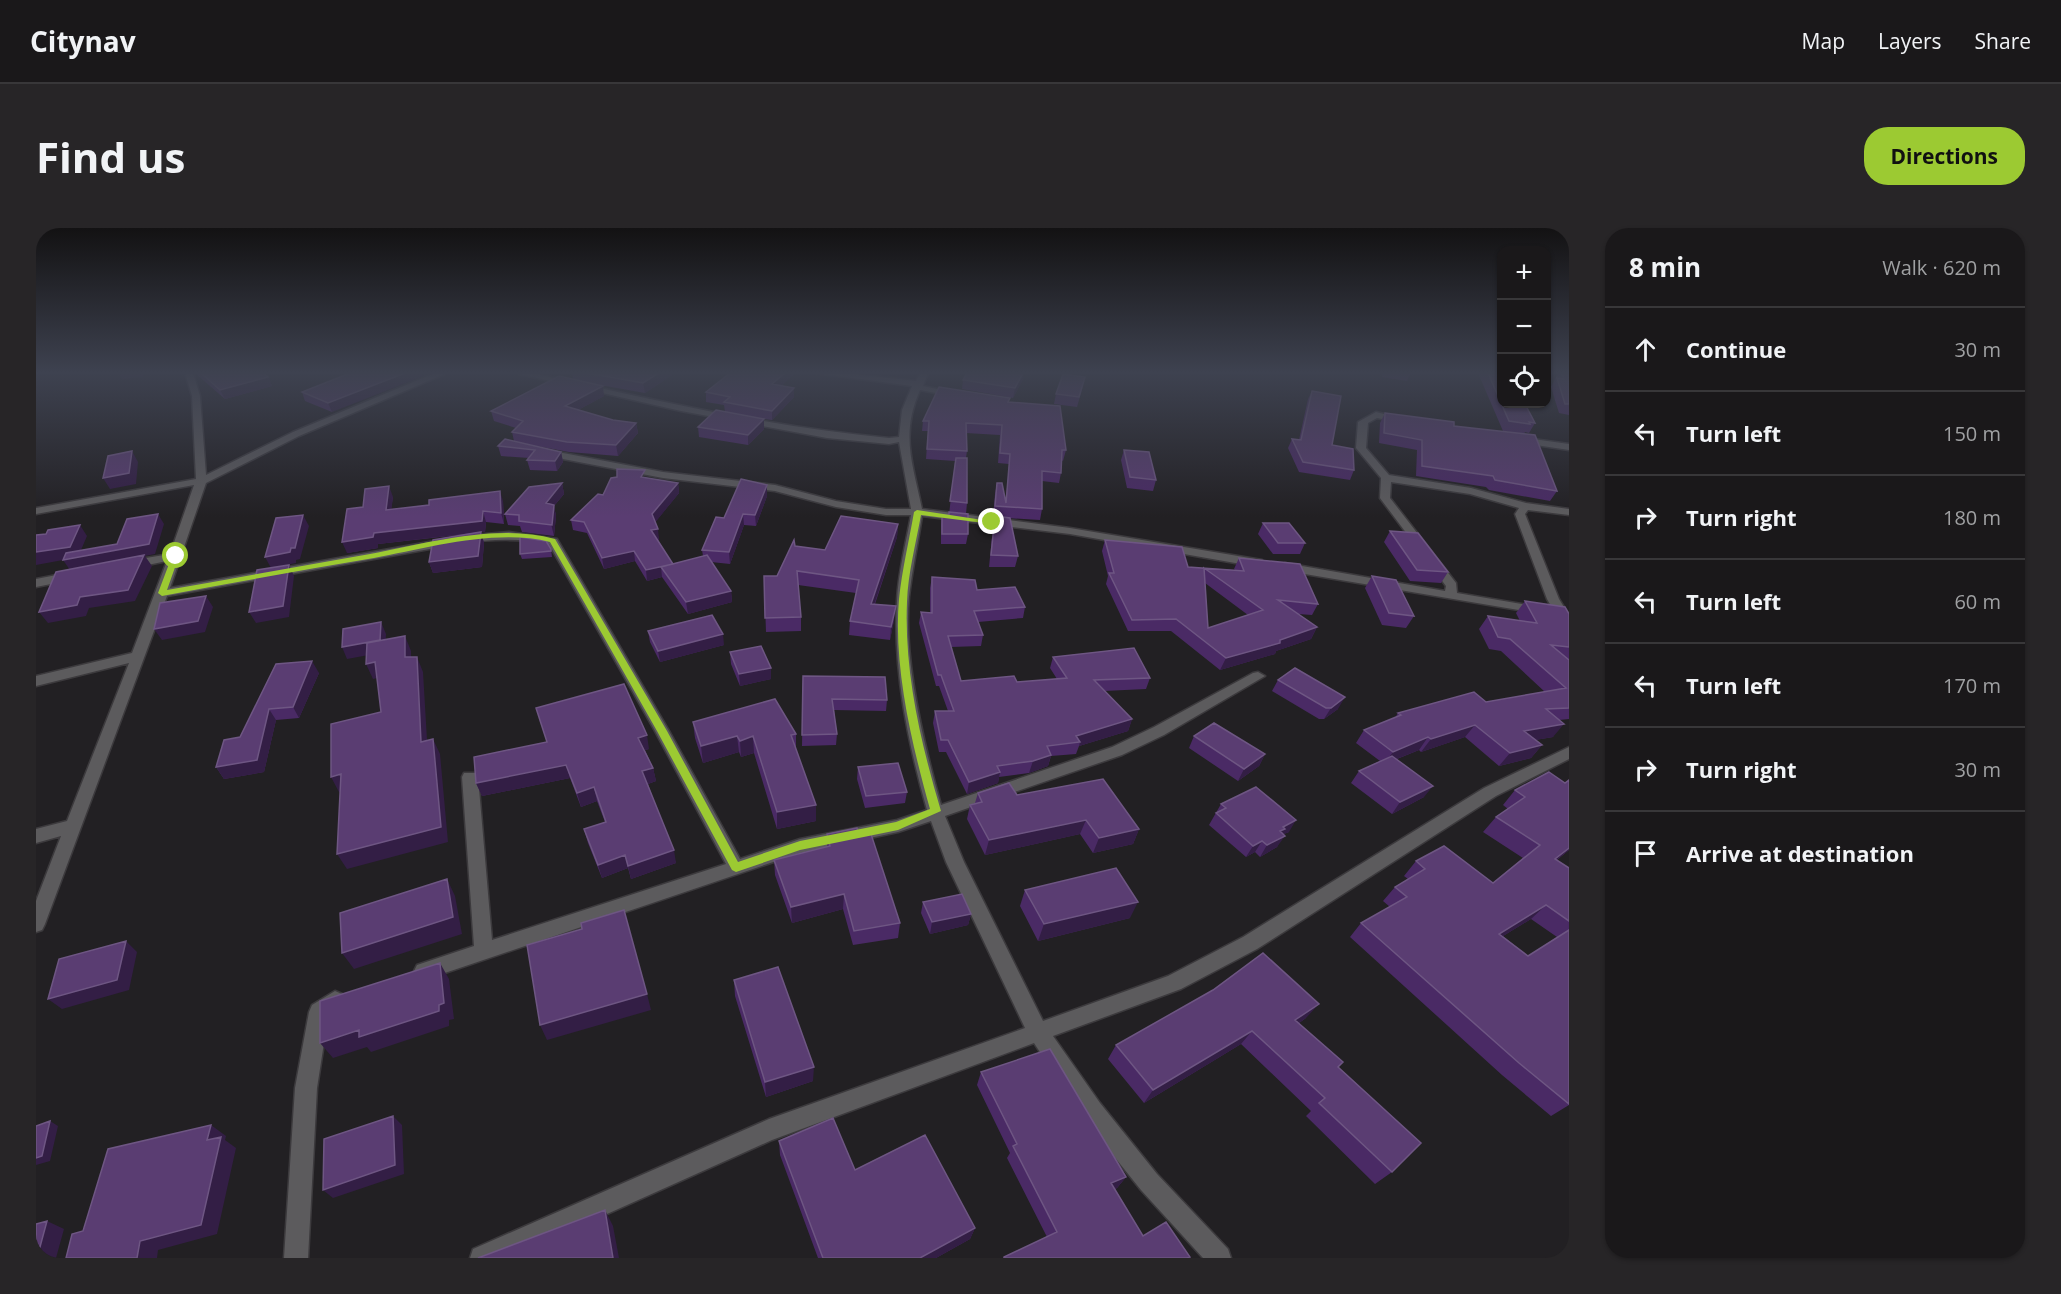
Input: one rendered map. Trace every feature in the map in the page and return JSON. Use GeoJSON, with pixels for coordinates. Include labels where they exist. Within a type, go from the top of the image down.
{"type":"FeatureCollection","features":[{"type":"Feature","properties":{"kind":"street"},"geometry":{"type":"LineString","coordinates":[[36,924],[176,556],[201,481],[197,421]]}},
{"type":"Feature","properties":{"kind":"street"},"geometry":{"type":"LineString","coordinates":[[36,511],[201,481],[327,421]]}},
{"type":"Feature","properties":{"kind":"street"},"geometry":{"type":"LineString","coordinates":[[752,421],[827,435],[890,441],[903,439]]}},
{"type":"Feature","properties":{"kind":"street"},"geometry":{"type":"LineString","coordinates":[[905,421],[903,439],[917,512],[903,600],[903,650],[920,757],[936,811],[955,862],[1037,1031],[1106,1129],[1149,1182],[1219,1258]]}},
{"type":"Feature","properties":{"kind":"street"},"geometry":{"type":"LineString","coordinates":[[1365,421],[1361,448],[1386,478],[1471,491],[1525,506],[1569,512]]}},
{"type":"Feature","properties":{"kind":"street"},"geometry":{"type":"LineString","coordinates":[[1511,439],[1569,447]]}},
{"type":"Feature","properties":{"kind":"street"},"geometry":{"type":"LineString","coordinates":[[525,449],[663,475],[776,488],[846,506],[886,512],[917,512],[1070,531],[1450,596],[1566,620]]}},
{"type":"Feature","properties":{"kind":"street"},"geometry":{"type":"LineString","coordinates":[[1386,478],[1385,498],[1452,586],[1450,596]]}},
{"type":"Feature","properties":{"kind":"street"},"geometry":{"type":"LineString","coordinates":[[1525,506],[1520,514],[1538,563],[1566,620]]}},
{"type":"Feature","properties":{"kind":"street"},"geometry":{"type":"LineString","coordinates":[[162,593],[440,544],[502,536],[534,536],[553,541],[662,731],[736,867]]}},
{"type":"Feature","properties":{"kind":"street"},"geometry":{"type":"LineString","coordinates":[[117,567],[176,556]]}},
{"type":"Feature","properties":{"kind":"street"},"geometry":{"type":"LineString","coordinates":[[36,583],[82,574]]}},
{"type":"Feature","properties":{"kind":"street"},"geometry":{"type":"LineString","coordinates":[[36,681],[138,656]]}},
{"type":"Feature","properties":{"kind":"street"},"geometry":{"type":"LineString","coordinates":[[408,976],[800,846],[898,826],[936,811],[1118,751],[1176,723],[1258,676]]}},
{"type":"Feature","properties":{"kind":"street"},"geometry":{"type":"LineString","coordinates":[[482,1258],[769,1130],[1183,978],[1250,943],[1490,792],[1569,752]]}},
{"type":"Feature","properties":{"kind":"street"},"geometry":{"type":"LineString","coordinates":[[470,777],[483,951]]}},
{"type":"Feature","properties":{"kind":"street"},"geometry":{"type":"LineString","coordinates":[[36,836],[73,826]]}},
{"type":"Feature","properties":{"kind":"street"},"geometry":{"type":"LineString","coordinates":[[296,1258],[306,1088],[319,1012],[329,1003],[355,994]]}},
{"type":"Feature","properties":{"kind":"building"},"geometry":{"type":"Polygon","coordinates":[[[523,421],[636,423],[616,445],[567,442],[512,432],[523,421]]]}},
{"type":"Feature","properties":{"kind":"building"},"geometry":{"type":"Polygon","coordinates":[[[704,421],[762,421],[748,435],[698,427],[704,421]]]}},
{"type":"Feature","properties":{"kind":"building"},"geometry":{"type":"Polygon","coordinates":[[[929,421],[1062,421],[1066,450],[1062,450],[1061,473],[1042,471],[1042,509],[995,506],[997,483],[1002,483],[1006,503],[1010,454],[1000,453],[1002,425],[966,423],[967,451],[927,449],[929,421]]]}},
{"type":"Feature","properties":{"kind":"building"},"geometry":{"type":"Polygon","coordinates":[[[1305,421],[1336,421],[1332,445],[1353,449],[1354,470],[1303,462],[1292,439],[1301,440],[1305,421]]]}},
{"type":"Feature","properties":{"kind":"building"},"geometry":{"type":"Polygon","coordinates":[[[1385,421],[1447,421],[1454,422],[1454,426],[1535,435],[1557,491],[1495,480],[1493,476],[1422,466],[1422,440],[1384,433],[1385,421]]]}},
{"type":"Feature","properties":{"kind":"building"},"geometry":{"type":"Polygon","coordinates":[[[1509,421],[1534,421],[1535,423],[1529,422],[1530,424],[1509,421]]]}},
{"type":"Feature","properties":{"kind":"building"},"geometry":{"type":"Polygon","coordinates":[[[505,439],[561,452],[555,461],[527,460],[535,450],[498,446],[505,439]]]}},
{"type":"Feature","properties":{"kind":"building"},"geometry":{"type":"Polygon","coordinates":[[[1124,450],[1149,452],[1156,480],[1130,477],[1124,450]]]}},
{"type":"Feature","properties":{"kind":"building"},"geometry":{"type":"Polygon","coordinates":[[[132,451],[129,473],[103,478],[108,456],[132,451]]]}},
{"type":"Feature","properties":{"kind":"building"},"geometry":{"type":"Polygon","coordinates":[[[956,458],[967,458],[967,503],[950,501],[956,458]]]}},
{"type":"Feature","properties":{"kind":"building"},"geometry":{"type":"Polygon","coordinates":[[[617,469],[645,470],[641,477],[678,483],[652,514],[658,529],[651,530],[673,564],[646,570],[634,551],[602,558],[584,522],[571,520],[598,494],[603,495],[611,478],[617,477],[617,469]]]}},
{"type":"Feature","properties":{"kind":"building"},"geometry":{"type":"Polygon","coordinates":[[[741,479],[767,485],[755,515],[743,514],[729,552],[702,550],[716,517],[724,518],[741,479]]]}},
{"type":"Feature","properties":{"kind":"building"},"geometry":{"type":"Polygon","coordinates":[[[562,483],[546,503],[554,505],[552,525],[519,521],[519,515],[505,514],[529,487],[562,483]]]}},
{"type":"Feature","properties":{"kind":"building"},"geometry":{"type":"Polygon","coordinates":[[[389,486],[386,510],[429,505],[429,500],[500,491],[501,513],[483,511],[482,521],[374,533],[373,537],[342,542],[347,509],[363,507],[365,489],[389,486]]]}},
{"type":"Feature","properties":{"kind":"building"},"geometry":{"type":"Polygon","coordinates":[[[949,512],[968,514],[968,534],[942,534],[942,515],[949,515],[949,512]]]}},
{"type":"Feature","properties":{"kind":"building"},"geometry":{"type":"Polygon","coordinates":[[[158,514],[149,544],[63,560],[66,553],[117,544],[127,519],[158,514]]]}},
{"type":"Feature","properties":{"kind":"building"},"geometry":{"type":"Polygon","coordinates":[[[303,515],[295,548],[291,548],[290,552],[265,557],[276,518],[303,515]]]}},
{"type":"Feature","properties":{"kind":"building"},"geometry":{"type":"Polygon","coordinates":[[[841,516],[898,524],[871,604],[896,606],[891,627],[850,621],[859,580],[797,571],[801,617],[765,618],[764,576],[777,576],[794,540],[795,546],[825,550],[841,516]]]}},
{"type":"Feature","properties":{"kind":"building"},"geometry":{"type":"Polygon","coordinates":[[[995,516],[1010,518],[1018,556],[991,555],[995,516]]]}},
{"type":"Feature","properties":{"kind":"building"},"geometry":{"type":"Polygon","coordinates":[[[1263,523],[1289,523],[1305,543],[1278,543],[1263,523]]]}},
{"type":"Feature","properties":{"kind":"building"},"geometry":{"type":"Polygon","coordinates":[[[80,525],[70,547],[36,552],[36,535],[46,534],[48,530],[80,525]]]}},
{"type":"Feature","properties":{"kind":"building"},"geometry":{"type":"Polygon","coordinates":[[[1390,531],[1418,533],[1448,572],[1417,570],[1390,531]]]}},
{"type":"Feature","properties":{"kind":"building"},"geometry":{"type":"Polygon","coordinates":[[[481,532],[478,556],[429,562],[433,540],[481,532]]]}},
{"type":"Feature","properties":{"kind":"building"},"geometry":{"type":"Polygon","coordinates":[[[520,537],[546,541],[551,551],[520,554],[520,537]]]}},
{"type":"Feature","properties":{"kind":"building"},"geometry":{"type":"Polygon","coordinates":[[[1105,540],[1182,547],[1188,567],[1204,568],[1244,571],[1239,558],[1300,564],[1318,604],[1278,600],[1317,627],[1280,640],[1280,643],[1226,658],[1176,619],[1132,620],[1109,573],[1114,573],[1105,540]],[[1204,568],[1208,628],[1263,610],[1204,568]]]}},
{"type":"Feature","properties":{"kind":"building"},"geometry":{"type":"Polygon","coordinates":[[[144,555],[128,590],[80,597],[77,605],[39,612],[56,572],[144,555]]]}},
{"type":"Feature","properties":{"kind":"building"},"geometry":{"type":"Polygon","coordinates":[[[707,555],[731,591],[686,602],[661,567],[707,555]]]}},
{"type":"Feature","properties":{"kind":"building"},"geometry":{"type":"Polygon","coordinates":[[[289,565],[283,606],[249,612],[257,570],[289,565]]]}},
{"type":"Feature","properties":{"kind":"building"},"geometry":{"type":"Polygon","coordinates":[[[1372,576],[1396,580],[1414,616],[1389,613],[1372,576]]]}},
{"type":"Feature","properties":{"kind":"building"},"geometry":{"type":"Polygon","coordinates":[[[932,577],[975,580],[977,590],[1015,587],[1025,607],[974,611],[983,635],[948,636],[961,681],[1014,676],[1017,682],[1067,678],[1053,657],[1134,648],[1150,678],[1094,680],[1132,719],[1076,736],[1080,742],[1047,746],[1051,755],[1033,761],[997,766],[1000,772],[969,782],[948,740],[941,740],[935,711],[954,711],[941,675],[938,675],[921,612],[932,613],[932,577]]]}},
{"type":"Feature","properties":{"kind":"building"},"geometry":{"type":"Polygon","coordinates":[[[206,596],[198,621],[154,629],[160,603],[206,596]]]}},
{"type":"Feature","properties":{"kind":"building"},"geometry":{"type":"Polygon","coordinates":[[[1525,601],[1565,607],[1569,614],[1569,647],[1551,645],[1569,660],[1569,708],[1546,709],[1564,724],[1524,731],[1542,745],[1510,753],[1475,725],[1431,739],[1428,737],[1393,752],[1364,730],[1401,715],[1398,713],[1474,692],[1486,702],[1566,688],[1510,639],[1498,637],[1488,616],[1537,623],[1525,601]]]}},
{"type":"Feature","properties":{"kind":"building"},"geometry":{"type":"Polygon","coordinates":[[[712,615],[723,634],[658,651],[648,631],[712,615]]]}},
{"type":"Feature","properties":{"kind":"building"},"geometry":{"type":"Polygon","coordinates":[[[381,622],[380,640],[342,647],[343,629],[381,622]]]}},
{"type":"Feature","properties":{"kind":"building"},"geometry":{"type":"Polygon","coordinates":[[[405,636],[405,657],[417,657],[421,742],[433,739],[441,827],[337,854],[341,774],[331,777],[331,724],[381,712],[375,662],[366,664],[367,643],[405,636]]]}},
{"type":"Feature","properties":{"kind":"building"},"geometry":{"type":"Polygon","coordinates":[[[761,646],[771,668],[739,674],[730,652],[761,646]]]}},
{"type":"Feature","properties":{"kind":"building"},"geometry":{"type":"Polygon","coordinates":[[[312,661],[293,707],[269,709],[257,760],[216,767],[224,740],[240,737],[276,664],[312,661]]]}},
{"type":"Feature","properties":{"kind":"building"},"geometry":{"type":"Polygon","coordinates":[[[1295,668],[1345,697],[1331,708],[1326,708],[1278,680],[1295,668]]]}},
{"type":"Feature","properties":{"kind":"building"},"geometry":{"type":"Polygon","coordinates":[[[803,676],[885,677],[887,700],[832,699],[837,734],[802,735],[803,676]]]}},
{"type":"Feature","properties":{"kind":"building"},"geometry":{"type":"Polygon","coordinates":[[[624,684],[647,735],[638,738],[653,768],[642,771],[674,850],[628,866],[625,855],[598,865],[584,829],[606,822],[594,787],[577,793],[566,765],[476,783],[474,757],[547,742],[536,708],[624,684]]]}},
{"type":"Feature","properties":{"kind":"building"},"geometry":{"type":"Polygon","coordinates":[[[775,699],[796,734],[791,735],[816,805],[777,812],[753,736],[740,741],[737,736],[701,746],[693,722],[775,699]]]}},
{"type":"Feature","properties":{"kind":"building"},"geometry":{"type":"Polygon","coordinates":[[[1214,723],[1265,754],[1244,769],[1194,736],[1214,723]]]}},
{"type":"Feature","properties":{"kind":"building"},"geometry":{"type":"Polygon","coordinates":[[[1392,756],[1433,786],[1400,802],[1359,771],[1392,756]]]}},
{"type":"Feature","properties":{"kind":"building"},"geometry":{"type":"Polygon","coordinates":[[[898,763],[907,792],[866,796],[858,767],[898,763]]]}},
{"type":"Feature","properties":{"kind":"building"},"geometry":{"type":"Polygon","coordinates":[[[1549,772],[1565,783],[1569,780],[1569,848],[1555,859],[1569,868],[1569,921],[1546,905],[1499,934],[1528,956],[1569,930],[1569,1104],[1519,1063],[1361,923],[1407,897],[1395,887],[1425,869],[1416,861],[1444,846],[1493,883],[1540,845],[1496,817],[1525,797],[1515,790],[1549,772]]]}},
{"type":"Feature","properties":{"kind":"building"},"geometry":{"type":"Polygon","coordinates":[[[1103,779],[1139,829],[1099,838],[1086,820],[989,840],[970,805],[982,802],[978,793],[1009,783],[1017,795],[1103,779]]]}},
{"type":"Feature","properties":{"kind":"building"},"geometry":{"type":"Polygon","coordinates":[[[1256,787],[1296,820],[1280,831],[1285,836],[1267,845],[1262,841],[1253,846],[1216,813],[1226,808],[1221,804],[1256,787]]]}},
{"type":"Feature","properties":{"kind":"building"},"geometry":{"type":"Polygon","coordinates":[[[857,828],[859,836],[871,834],[900,923],[854,931],[844,894],[791,907],[774,860],[830,846],[827,834],[857,828]]]}},
{"type":"Feature","properties":{"kind":"building"},"geometry":{"type":"Polygon","coordinates":[[[1116,868],[1138,902],[1044,924],[1025,890],[1116,868]]]}},
{"type":"Feature","properties":{"kind":"building"},"geometry":{"type":"Polygon","coordinates":[[[447,879],[453,917],[342,953],[340,913],[447,879]]]}},
{"type":"Feature","properties":{"kind":"building"},"geometry":{"type":"Polygon","coordinates":[[[962,894],[971,914],[932,922],[923,902],[962,894]]]}},
{"type":"Feature","properties":{"kind":"building"},"geometry":{"type":"Polygon","coordinates":[[[624,910],[647,994],[540,1025],[527,945],[582,929],[581,923],[624,910]]]}},
{"type":"Feature","properties":{"kind":"building"},"geometry":{"type":"Polygon","coordinates":[[[126,941],[117,980],[48,999],[59,959],[126,941]]]}},
{"type":"Feature","properties":{"kind":"building"},"geometry":{"type":"Polygon","coordinates":[[[1263,953],[1319,1004],[1295,1020],[1343,1062],[1338,1067],[1421,1143],[1392,1172],[1319,1103],[1325,1098],[1252,1031],[1153,1090],[1116,1045],[1213,990],[1263,953]]]}},
{"type":"Feature","properties":{"kind":"building"},"geometry":{"type":"Polygon","coordinates":[[[440,963],[444,1003],[439,1005],[439,1011],[359,1037],[359,1030],[320,1043],[320,1001],[440,963]]]}},
{"type":"Feature","properties":{"kind":"building"},"geometry":{"type":"Polygon","coordinates":[[[778,967],[814,1067],[765,1082],[734,980],[778,967]]]}},
{"type":"Feature","properties":{"kind":"building"},"geometry":{"type":"Polygon","coordinates":[[[1050,1049],[1126,1177],[1111,1183],[1143,1236],[1166,1222],[1190,1257],[1004,1258],[1057,1232],[1013,1146],[1017,1144],[981,1072],[1050,1049]]]}},
{"type":"Feature","properties":{"kind":"building"},"geometry":{"type":"Polygon","coordinates":[[[393,1116],[395,1165],[323,1190],[324,1139],[393,1116]]]}},
{"type":"Feature","properties":{"kind":"building"},"geometry":{"type":"Polygon","coordinates":[[[833,1118],[855,1170],[925,1135],[975,1228],[920,1258],[823,1258],[779,1141],[833,1118]]]}},
{"type":"Feature","properties":{"kind":"building"},"geometry":{"type":"Polygon","coordinates":[[[50,1121],[42,1156],[36,1158],[36,1126],[50,1121]]]}},
{"type":"Feature","properties":{"kind":"building"},"geometry":{"type":"Polygon","coordinates":[[[211,1125],[207,1140],[221,1137],[201,1225],[140,1241],[137,1258],[66,1258],[72,1234],[83,1231],[108,1149],[211,1125]]]}},
{"type":"Feature","properties":{"kind":"building"},"geometry":{"type":"Polygon","coordinates":[[[605,1210],[613,1258],[478,1258],[605,1210]]]}},
{"type":"Feature","properties":{"kind":"building"},"geometry":{"type":"Polygon","coordinates":[[[47,1221],[37,1258],[36,1258],[36,1224],[47,1221]]]}},
{"type":"Feature","properties":{"kind":"route"},"geometry":{"type":"LineString","coordinates":[[176,556],[162,593],[440,544],[502,536],[534,536],[553,541],[563,554],[736,867],[800,846],[898,826],[936,811],[920,757],[903,650],[903,600],[917,512],[992,522]]}}]}
